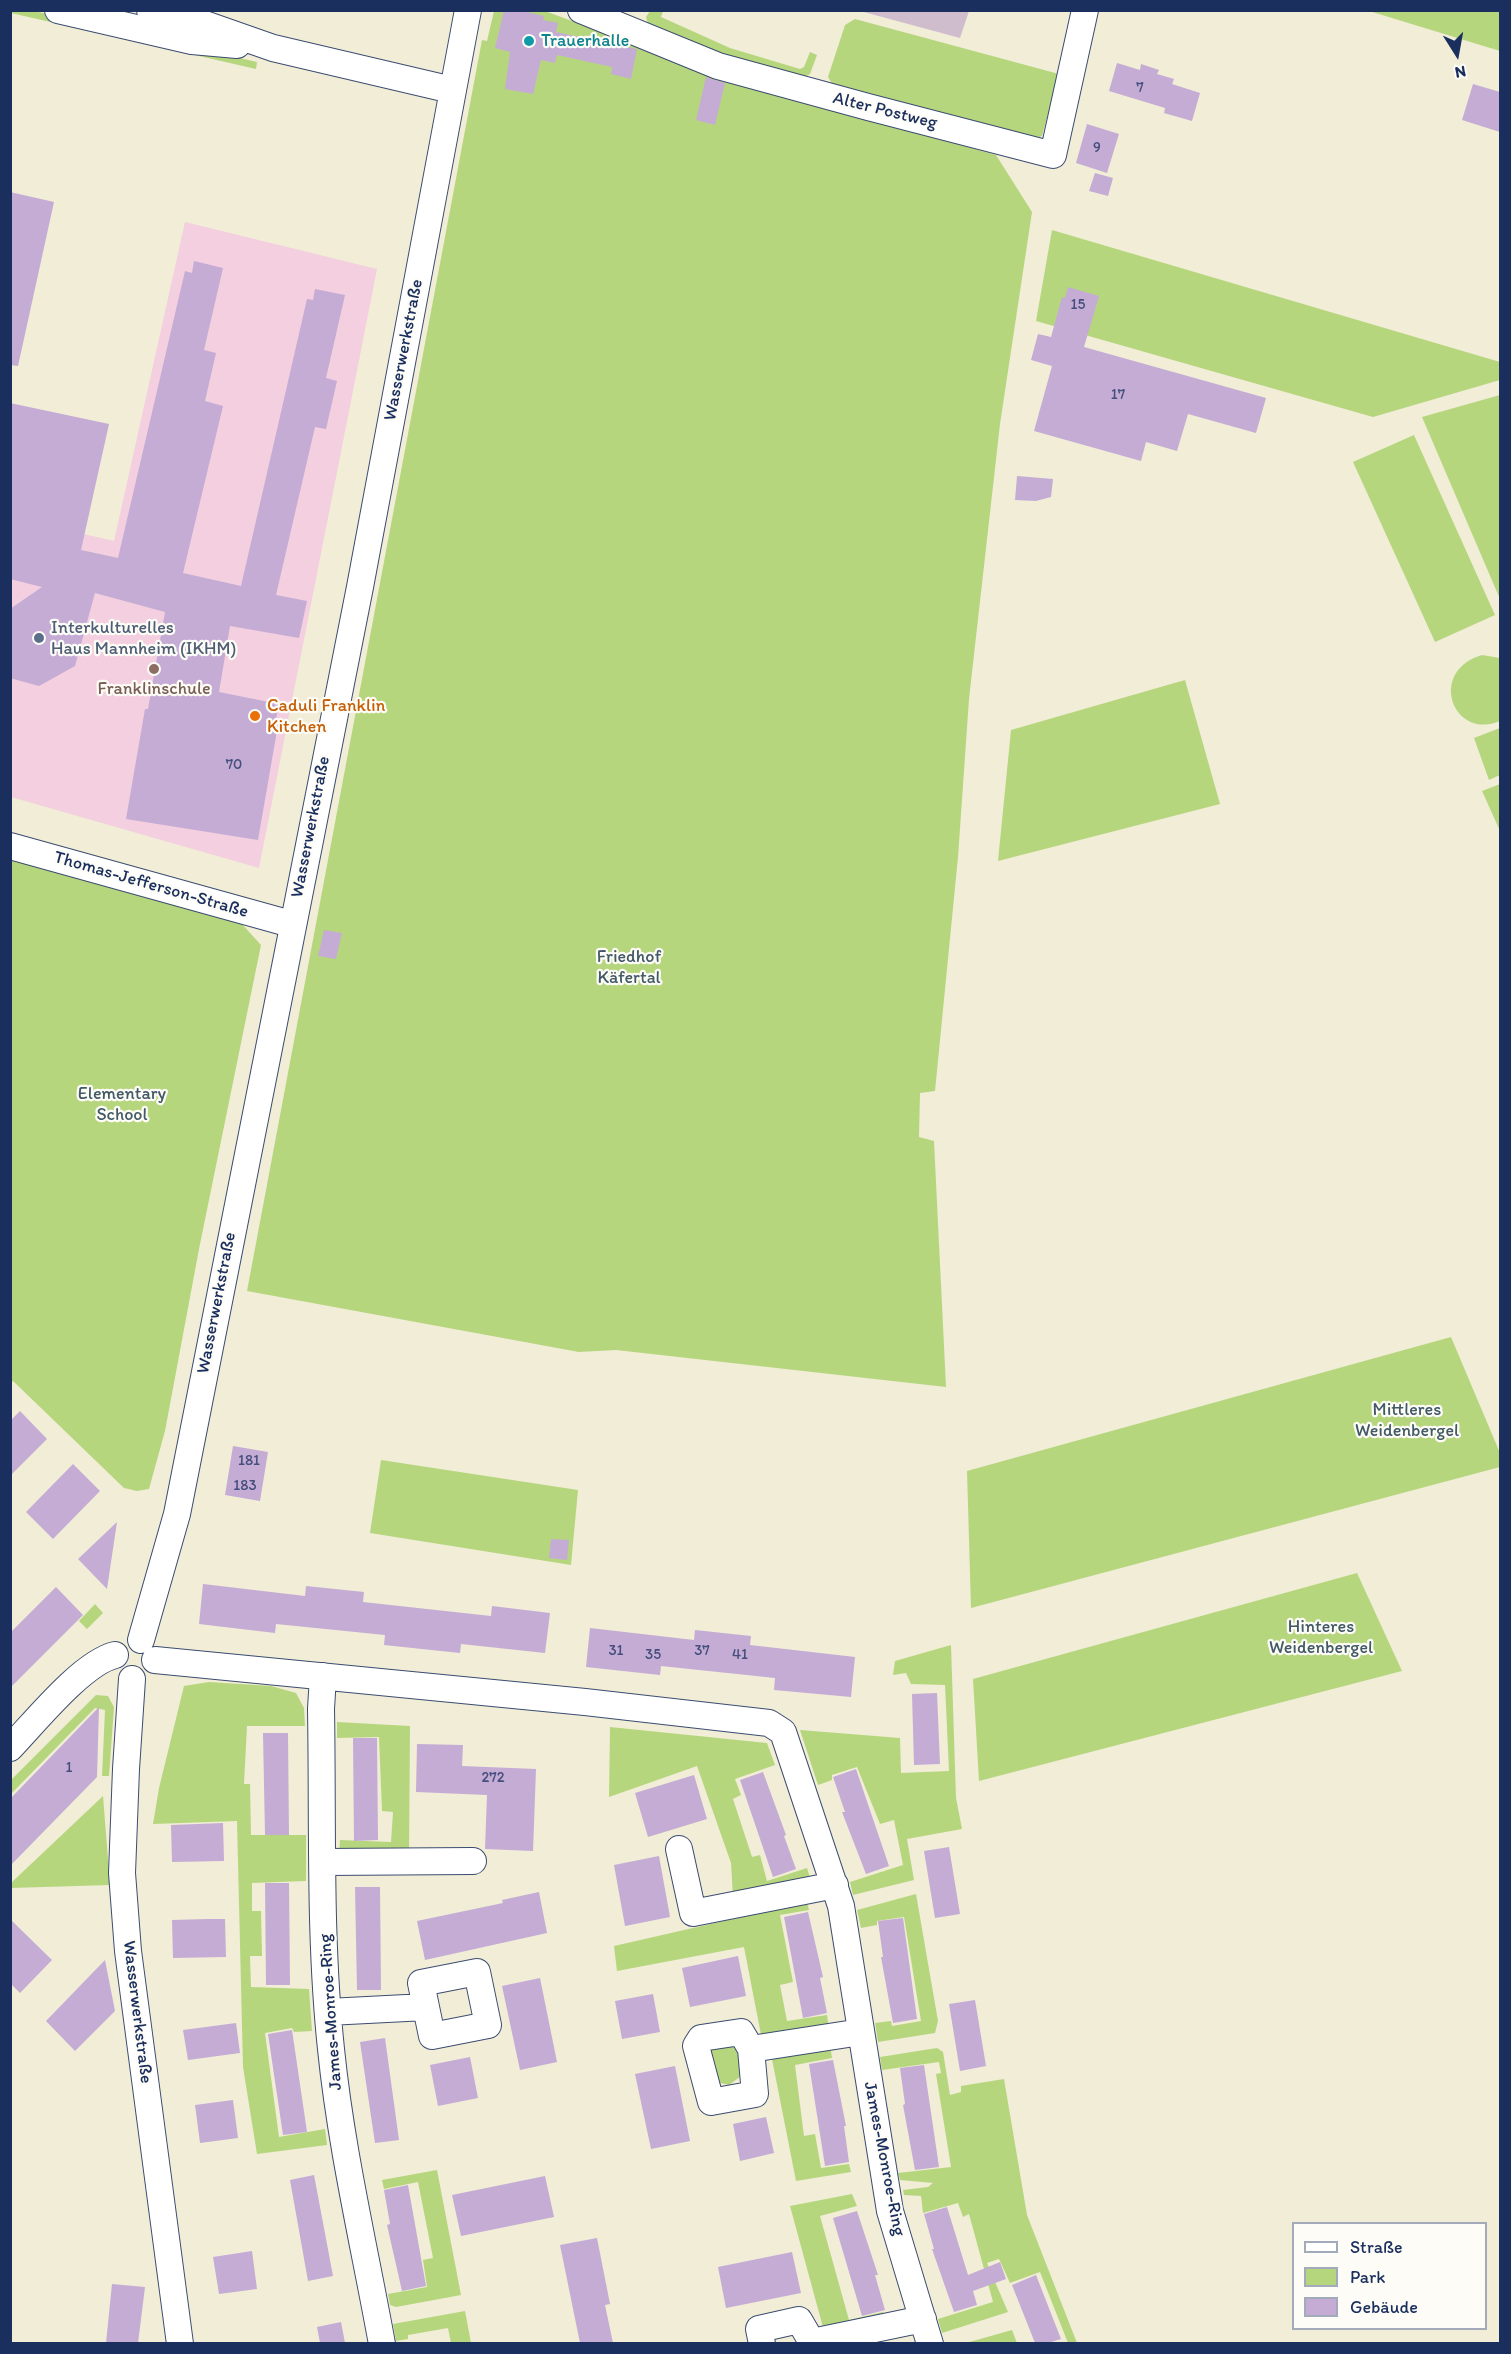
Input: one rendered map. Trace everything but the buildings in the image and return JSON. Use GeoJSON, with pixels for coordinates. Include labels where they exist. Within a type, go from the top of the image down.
{"type":"FeatureCollection","features":[{"type":"Feature","properties":{"kind":"street"},"geometry":{"type":"LineString","coordinates":[[58,10],[192,41],[273,48]]}},
{"type":"Feature","properties":{"kind":"street"},"geometry":{"type":"LineString","coordinates":[[150,10],[196,21],[273,48],[452,90]]}},
{"type":"Feature","properties":{"kind":"street","name":"Wasserwerkstraße"},"geometry":{"type":"LineString","coordinates":[[148,1650],[177,1514],[291,924],[360,586],[468,10]]}},
{"type":"Feature","properties":{"kind":"street","name":"Alter Postweg"},"geometry":{"type":"LineString","coordinates":[[581,10],[718,66],[1053,155],[1085,10]]}},
{"type":"Feature","properties":{"kind":"street","name":"Thomas-Jefferson-Straße"},"geometry":{"type":"LineString","coordinates":[[10,846],[291,924]]}},
{"type":"Feature","properties":{"kind":"street"},"geometry":{"type":"LineString","coordinates":[[134,1639],[148,1650],[152,1670],[143,1677],[132,1679],[119,1671],[115,1663],[115,1655],[122,1644],[134,1639]]}},
{"type":"Feature","properties":{"kind":"street","name":"James-Monroe-Ring"},"geometry":{"type":"LineString","coordinates":[[148,1650],[323,1676],[585,1702],[774,1725],[783,1732],[835,1885],[846,1933],[890,2211],[926,2331],[812,2343],[799,2320],[759,2329],[762,2343]]}},
{"type":"Feature","properties":{"kind":"street"},"geometry":{"type":"LineString","coordinates":[[10,1748],[79,1677],[106,1658],[115,1655]]}},
{"type":"Feature","properties":{"kind":"street","name":"James-Monroe-Ring"},"geometry":{"type":"LineString","coordinates":[[323,1676],[321,1709],[323,1862],[328,2012],[338,2106],[382,2343]]}},
{"type":"Feature","properties":{"kind":"street","name":"Wasserwerkstraße"},"geometry":{"type":"LineString","coordinates":[[132,1679],[126,1769],[123,1888],[128,1951],[180,2343]]}},
{"type":"Feature","properties":{"kind":"street"},"geometry":{"type":"LineString","coordinates":[[678,1849],[693,1913],[835,1885]]}},
{"type":"Feature","properties":{"kind":"street"},"geometry":{"type":"LineString","coordinates":[[323,1862],[473,1861]]}},
{"type":"Feature","properties":{"kind":"street"},"geometry":{"type":"LineString","coordinates":[[328,2012],[426,2007]]}},
{"type":"Feature","properties":{"kind":"street"},"geometry":{"type":"LineString","coordinates":[[751,2049],[861,2032]]}},
{"type":"Feature","properties":{"kind":"shaded area"},"geometry":{"type":"Polygon","coordinates":[[[860,11],[969,11],[960,38],[860,11]]]}},
{"type":"Feature","properties":{"kind":"shaded area","name":"Franklinschule"},"geometry":{"type":"Polygon","coordinates":[[[185,222],[377,269],[259,868],[11,797],[10,517],[114,541],[185,222]]]}},
{"type":"Feature","properties":{"kind":"green space"},"geometry":{"type":"Polygon","coordinates":[[[11,11],[34,11],[257,62],[256,69],[11,13],[11,11]]]}},
{"type":"Feature","properties":{"kind":"green space","name":"Friedhof Käfertal"},"geometry":{"type":"Polygon","coordinates":[[[494,11],[545,11],[728,79],[996,155],[1032,212],[1000,424],[969,699],[958,857],[935,1091],[920,1093],[919,1137],[934,1141],[946,1387],[616,1350],[579,1352],[247,1291],[482,40],[487,41],[494,11]]]}},
{"type":"Feature","properties":{"kind":"green space"},"geometry":{"type":"Polygon","coordinates":[[[650,11],[663,11],[661,17],[730,48],[800,69],[804,67],[810,52],[817,55],[810,74],[803,78],[724,55],[648,24],[646,17],[650,11]]]}},
{"type":"Feature","properties":{"kind":"green space"},"geometry":{"type":"Polygon","coordinates":[[[1369,11],[1500,11],[1500,51],[1369,11]]]}},
{"type":"Feature","properties":{"kind":"green space"},"geometry":{"type":"Polygon","coordinates":[[[855,19],[1059,74],[1042,136],[1032,140],[833,85],[828,77],[845,25],[855,19]]]}},
{"type":"Feature","properties":{"kind":"green space"},"geometry":{"type":"Polygon","coordinates":[[[1052,230],[1500,362],[1500,380],[1373,417],[1036,321],[1052,230]]]}},
{"type":"Feature","properties":{"kind":"green space"},"geometry":{"type":"Polygon","coordinates":[[[1500,395],[1500,599],[1422,417],[1500,395]]]}},
{"type":"Feature","properties":{"kind":"green space"},"geometry":{"type":"Polygon","coordinates":[[[1414,435],[1495,615],[1435,642],[1353,462],[1414,435]]]}},
{"type":"Feature","properties":{"kind":"green space"},"geometry":{"type":"Polygon","coordinates":[[[1482,655],[1500,658],[1500,721],[1483,725],[1470,721],[1459,713],[1453,702],[1451,688],[1455,675],[1465,663],[1482,655]]]}},
{"type":"Feature","properties":{"kind":"green space"},"geometry":{"type":"Polygon","coordinates":[[[1185,680],[1220,804],[998,861],[1011,730],[1185,680]]]}},
{"type":"Feature","properties":{"kind":"green space"},"geometry":{"type":"Polygon","coordinates":[[[1500,728],[1500,775],[1489,780],[1474,738],[1500,728]]]}},
{"type":"Feature","properties":{"kind":"green space"},"geometry":{"type":"Polygon","coordinates":[[[1500,784],[1500,831],[1482,791],[1500,784]]]}},
{"type":"Feature","properties":{"kind":"green space","name":"Elementary School"},"geometry":{"type":"Polygon","coordinates":[[[11,860],[241,923],[261,945],[199,1249],[165,1431],[149,1489],[137,1491],[124,1488],[13,1381],[11,1383],[11,860]]]}},
{"type":"Feature","properties":{"kind":"green space","name":"Mittleres Weidenbergel"},"geometry":{"type":"Polygon","coordinates":[[[1451,1337],[1500,1453],[1500,1467],[971,1608],[967,1471],[1451,1337]]]}},
{"type":"Feature","properties":{"kind":"green space"},"geometry":{"type":"Polygon","coordinates":[[[381,1460],[578,1490],[571,1565],[370,1533],[381,1460]]]}},
{"type":"Feature","properties":{"kind":"green space","name":"Hinteres Weidenbergel"},"geometry":{"type":"Polygon","coordinates":[[[1357,1573],[1402,1671],[979,1781],[973,1679],[1357,1573]]]}},
{"type":"Feature","properties":{"kind":"green space"},"geometry":{"type":"Polygon","coordinates":[[[95,1604],[103,1613],[87,1629],[79,1621],[95,1604]]]}},
{"type":"Feature","properties":{"kind":"green space"},"geometry":{"type":"Polygon","coordinates":[[[951,1645],[956,1798],[962,1829],[907,1839],[914,1880],[853,1895],[850,1882],[903,1865],[894,1820],[880,1824],[857,1767],[832,1775],[832,1780],[818,1785],[800,1730],[900,1738],[901,1773],[949,1771],[945,1685],[911,1684],[906,1673],[893,1675],[895,1661],[951,1645]]]}},
{"type":"Feature","properties":{"kind":"green space"},"geometry":{"type":"Polygon","coordinates":[[[209,1682],[271,1686],[296,1693],[304,1708],[305,1726],[247,1726],[244,1784],[250,1784],[251,1835],[306,1835],[306,1881],[252,1883],[252,1911],[261,1911],[262,1956],[250,1956],[251,1987],[309,1989],[312,2031],[294,2032],[292,2028],[265,2033],[279,2137],[325,2129],[327,2145],[257,2154],[243,2067],[237,1821],[153,1824],[159,1788],[184,1686],[209,1682]]]}},
{"type":"Feature","properties":{"kind":"green space"},"geometry":{"type":"Polygon","coordinates":[[[96,1695],[108,1696],[114,1707],[109,1776],[102,1776],[105,1710],[95,1708],[11,1794],[11,1780],[96,1695]]]}},
{"type":"Feature","properties":{"kind":"green space"},"geometry":{"type":"Polygon","coordinates":[[[337,1722],[410,1726],[409,1856],[339,1857],[340,1840],[391,1842],[393,1812],[382,1811],[379,1737],[337,1738],[337,1722]]]}},
{"type":"Feature","properties":{"kind":"green space"},"geometry":{"type":"Polygon","coordinates":[[[610,1727],[767,1743],[775,1765],[735,1779],[741,1795],[733,1799],[752,1857],[760,1855],[767,1881],[807,1868],[811,1881],[733,1897],[731,1863],[697,1766],[609,1797],[610,1727]]]}},
{"type":"Feature","properties":{"kind":"green space"},"geometry":{"type":"Polygon","coordinates":[[[103,1796],[110,1885],[11,1888],[11,1883],[103,1796]]]}},
{"type":"Feature","properties":{"kind":"green space"},"geometry":{"type":"Polygon","coordinates":[[[916,1894],[938,2021],[935,2033],[878,2042],[875,2023],[891,2021],[892,2026],[921,2021],[904,1917],[877,1921],[877,1925],[861,1928],[857,1910],[916,1894]]]}},
{"type":"Feature","properties":{"kind":"green space"},"geometry":{"type":"Polygon","coordinates":[[[807,1902],[809,1910],[780,1915],[793,1982],[780,1985],[787,2021],[827,2015],[829,2029],[762,2040],[744,1947],[617,1971],[614,1946],[807,1902]]]}},
{"type":"Feature","properties":{"kind":"green space"},"geometry":{"type":"Polygon","coordinates":[[[734,2042],[741,2058],[741,2076],[729,2085],[716,2082],[708,2047],[734,2042]]]}},
{"type":"Feature","properties":{"kind":"green space"},"geometry":{"type":"Polygon","coordinates":[[[830,2045],[832,2058],[795,2065],[804,2136],[815,2134],[821,2168],[849,2164],[851,2172],[796,2181],[771,2054],[830,2045]]]}},
{"type":"Feature","properties":{"kind":"green space"},"geometry":{"type":"Polygon","coordinates":[[[937,2048],[943,2052],[950,2095],[961,2092],[961,2086],[1004,2079],[1027,2215],[1077,2343],[1068,2343],[1040,2272],[1010,2283],[999,2259],[987,2263],[1008,2312],[942,2333],[938,2319],[993,2302],[969,2214],[963,2217],[958,2203],[923,2213],[921,2196],[904,2195],[903,2190],[928,2187],[933,2183],[900,2180],[898,2173],[951,2167],[936,2074],[941,2073],[939,2062],[882,2070],[880,2057],[937,2048]]]}},
{"type":"Feature","properties":{"kind":"green space"},"geometry":{"type":"Polygon","coordinates":[[[437,2170],[461,2295],[396,2307],[390,2305],[388,2294],[427,2287],[423,2260],[433,2258],[418,2182],[384,2189],[382,2180],[437,2170]]]}},
{"type":"Feature","properties":{"kind":"green space"},"geometry":{"type":"Polygon","coordinates":[[[852,2194],[857,2206],[820,2216],[849,2320],[883,2312],[884,2319],[824,2331],[790,2206],[852,2194]]]}},
{"type":"Feature","properties":{"kind":"green space"},"geometry":{"type":"Polygon","coordinates":[[[465,2311],[471,2343],[451,2343],[448,2328],[408,2335],[408,2339],[396,2341],[393,2324],[465,2311]]]}},
{"type":"Feature","properties":{"kind":"green space"},"geometry":{"type":"Polygon","coordinates":[[[1012,2330],[1017,2343],[966,2343],[1012,2330]]]}},
{"type":"Feature","properties":{"kind":"place","name":"Trauerhalle"},"geometry":{"type":"Point","coordinates":[529,41]}},
{"type":"Feature","properties":{"kind":"place","name":"Interkulturelles Haus Mannheim (IKHM)"},"geometry":{"type":"Point","coordinates":[39,638]}},
{"type":"Feature","properties":{"kind":"place","name":"Franklinschule"},"geometry":{"type":"Point","coordinates":[154,669]}},
{"type":"Feature","properties":{"kind":"place","name":"Caduli Franklin Kitchen"},"geometry":{"type":"Point","coordinates":[255,716]}}]}
